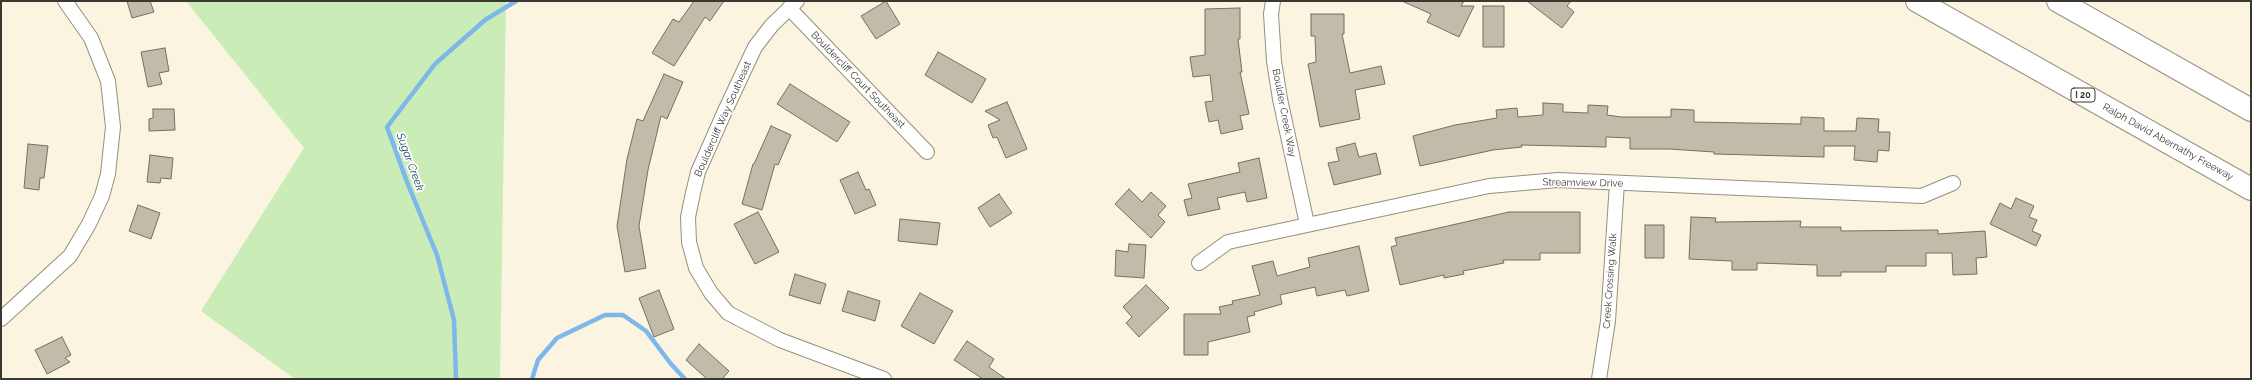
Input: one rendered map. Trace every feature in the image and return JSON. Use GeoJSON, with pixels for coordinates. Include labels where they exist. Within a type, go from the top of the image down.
{"type":"FeatureCollection","features":[{"type":"Feature","properties":{"kind":"highway","name":"Ralph David Abernathy Freeway"},"geometry":{"type":"LineString","coordinates":[[1917,1],[2251,189]]}},
{"type":"Feature","properties":{"kind":"highway"},"geometry":{"type":"LineString","coordinates":[[2058,1],[2251,110]]}},
{"type":"Feature","properties":{"kind":"highway"},"geometry":{"type":"LineString","coordinates":[[2127,40],[2251,96]]}},
{"type":"Feature","properties":{"kind":"street"},"geometry":{"type":"LineString","coordinates":[[1,319],[70,256],[89,224],[102,196],[108,174],[113,127],[108,81],[91,38],[65,1]]}},
{"type":"Feature","properties":{"kind":"street","name":"Boulder Creek Way"},"geometry":{"type":"LineString","coordinates":[[1273,1],[1271,14],[1274,61],[1280,99],[1308,224]]}},
{"type":"Feature","properties":{"kind":"street","name":"Bouldercliff Court Southeast"},"geometry":{"type":"LineString","coordinates":[[793,5],[927,152]]}},
{"type":"Feature","properties":{"kind":"street","name":"Bouldercliff Way Southeast"},"geometry":{"type":"LineString","coordinates":[[793,5],[772,25],[754,47],[698,172],[688,217],[689,242],[696,268],[711,293],[728,313],[780,340],[884,379]]}},
{"type":"Feature","properties":{"kind":"street","name":"Streamview Drive"},"geometry":{"type":"LineString","coordinates":[[1199,263],[1228,242],[1489,186],[1558,180],[1922,196],[1953,183]]}},
{"type":"Feature","properties":{"kind":"street","name":"Creek Crossing Walk"},"geometry":{"type":"LineString","coordinates":[[1599,379],[1608,321],[1617,183]]}},
{"type":"Feature","properties":{"kind":"green space"},"geometry":{"type":"Polygon","coordinates":[[[186,1],[506,1],[500,379],[295,379],[201,311],[304,148],[186,1]]]}},
{"type":"Feature","properties":{"kind":"building"},"geometry":{"type":"Polygon","coordinates":[[[127,1],[150,1],[154,12],[132,18],[127,1]]]}},
{"type":"Feature","properties":{"kind":"building"},"geometry":{"type":"Polygon","coordinates":[[[694,1],[724,1],[710,21],[705,17],[674,66],[652,53],[673,19],[679,22],[694,1]]]}},
{"type":"Feature","properties":{"kind":"building"},"geometry":{"type":"Polygon","coordinates":[[[886,1],[900,24],[876,39],[861,16],[886,1]]]}},
{"type":"Feature","properties":{"kind":"building"},"geometry":{"type":"Polygon","coordinates":[[[1402,1],[1464,1],[1461,6],[1474,6],[1459,37],[1427,22],[1431,14],[1402,1]]]}},
{"type":"Feature","properties":{"kind":"building"},"geometry":{"type":"Polygon","coordinates":[[[1527,1],[1571,1],[1567,6],[1574,12],[1562,28],[1527,1]]]}},
{"type":"Feature","properties":{"kind":"building"},"geometry":{"type":"Polygon","coordinates":[[[1483,6],[1504,6],[1504,47],[1483,47],[1483,6]]]}},
{"type":"Feature","properties":{"kind":"building"},"geometry":{"type":"Polygon","coordinates":[[[1240,8],[1240,39],[1238,39],[1242,72],[1240,72],[1249,114],[1240,116],[1243,129],[1221,134],[1218,120],[1209,122],[1205,102],[1213,101],[1210,75],[1193,77],[1190,57],[1205,55],[1205,9],[1240,8]]]}},
{"type":"Feature","properties":{"kind":"building"},"geometry":{"type":"Polygon","coordinates":[[[1311,14],[1344,14],[1344,34],[1342,34],[1350,73],[1381,66],[1385,84],[1355,90],[1360,119],[1320,127],[1308,64],[1316,62],[1315,36],[1311,36],[1311,14]]]}},
{"type":"Feature","properties":{"kind":"building"},"geometry":{"type":"Polygon","coordinates":[[[165,48],[169,71],[159,73],[162,84],[148,87],[141,52],[165,48]]]}},
{"type":"Feature","properties":{"kind":"building"},"geometry":{"type":"Polygon","coordinates":[[[938,52],[986,79],[972,103],[925,75],[938,52]]]}},
{"type":"Feature","properties":{"kind":"building"},"geometry":{"type":"Polygon","coordinates":[[[664,74],[683,82],[667,119],[661,116],[648,170],[639,226],[646,268],[625,272],[617,226],[627,159],[637,119],[643,121],[664,74]]]}},
{"type":"Feature","properties":{"kind":"building"},"geometry":{"type":"Polygon","coordinates":[[[790,84],[850,122],[837,142],[777,104],[790,84]]]}},
{"type":"Feature","properties":{"kind":"building"},"geometry":{"type":"Polygon","coordinates":[[[1007,102],[1027,149],[1006,158],[997,137],[993,138],[988,125],[1000,120],[985,111],[1007,102]]]}},
{"type":"Feature","properties":{"kind":"building"},"geometry":{"type":"Polygon","coordinates":[[[1543,103],[1563,104],[1563,112],[1588,113],[1588,105],[1608,106],[1607,115],[1621,117],[1671,117],[1671,109],[1694,110],[1694,122],[1801,124],[1801,117],[1824,118],[1824,131],[1856,131],[1857,118],[1879,119],[1878,132],[1890,132],[1889,151],[1878,150],[1877,162],[1854,160],[1855,146],[1824,146],[1824,157],[1714,154],[1714,152],[1670,149],[1630,149],[1630,138],[1606,137],[1606,147],[1521,145],[1522,147],[1493,150],[1420,166],[1413,136],[1455,125],[1497,118],[1496,110],[1517,108],[1518,117],[1543,115],[1543,103]]]}},
{"type":"Feature","properties":{"kind":"building"},"geometry":{"type":"Polygon","coordinates":[[[153,109],[174,109],[175,130],[149,131],[149,119],[153,118],[153,109]]]}},
{"type":"Feature","properties":{"kind":"building"},"geometry":{"type":"Polygon","coordinates":[[[771,126],[791,135],[778,165],[775,164],[762,210],[742,204],[753,164],[771,126]]]}},
{"type":"Feature","properties":{"kind":"building"},"geometry":{"type":"Polygon","coordinates":[[[1355,143],[1359,157],[1376,153],[1381,174],[1334,185],[1328,163],[1339,161],[1336,148],[1355,143]]]}},
{"type":"Feature","properties":{"kind":"building"},"geometry":{"type":"Polygon","coordinates":[[[28,144],[48,146],[44,178],[40,178],[39,190],[24,188],[28,144]]]}},
{"type":"Feature","properties":{"kind":"building"},"geometry":{"type":"Polygon","coordinates":[[[150,155],[173,158],[171,179],[161,178],[160,183],[147,182],[150,155]]]}},
{"type":"Feature","properties":{"kind":"building"},"geometry":{"type":"Polygon","coordinates":[[[1259,158],[1267,198],[1247,202],[1245,192],[1217,198],[1220,209],[1188,216],[1184,200],[1192,198],[1188,184],[1240,172],[1238,163],[1259,158]]]}},
{"type":"Feature","properties":{"kind":"building"},"geometry":{"type":"Polygon","coordinates":[[[858,172],[866,190],[869,189],[876,205],[855,214],[840,180],[858,172]]]}},
{"type":"Feature","properties":{"kind":"building"},"geometry":{"type":"Polygon","coordinates":[[[1129,189],[1142,202],[1151,192],[1166,206],[1158,215],[1165,222],[1151,238],[1115,204],[1129,189]]]}},
{"type":"Feature","properties":{"kind":"building"},"geometry":{"type":"Polygon","coordinates":[[[999,194],[1012,213],[990,227],[978,208],[999,194]]]}},
{"type":"Feature","properties":{"kind":"building"},"geometry":{"type":"Polygon","coordinates":[[[2016,198],[2034,206],[2029,217],[2037,220],[2032,231],[2041,235],[2036,246],[1990,224],[2000,203],[2011,209],[2016,198]]]}},
{"type":"Feature","properties":{"kind":"building"},"geometry":{"type":"Polygon","coordinates":[[[138,205],[160,213],[151,239],[129,231],[138,205]]]}},
{"type":"Feature","properties":{"kind":"building"},"geometry":{"type":"Polygon","coordinates":[[[758,212],[779,252],[755,264],[734,224],[758,212]]]}},
{"type":"Feature","properties":{"kind":"building"},"geometry":{"type":"Polygon","coordinates":[[[1509,212],[1580,212],[1580,253],[1540,253],[1540,260],[1503,260],[1504,263],[1463,271],[1464,274],[1444,278],[1444,275],[1400,285],[1391,247],[1397,245],[1395,238],[1509,212]]]}},
{"type":"Feature","properties":{"kind":"building"},"geometry":{"type":"Polygon","coordinates":[[[1691,217],[1716,218],[1715,222],[1801,221],[1800,227],[1841,227],[1841,231],[1938,230],[1938,234],[1985,231],[1987,257],[1976,258],[1977,274],[1953,275],[1952,253],[1926,253],[1926,266],[1886,266],[1886,272],[1841,272],[1841,276],[1817,276],[1817,265],[1757,263],[1757,270],[1732,270],[1732,261],[1689,259],[1691,217]]]}},
{"type":"Feature","properties":{"kind":"building"},"geometry":{"type":"Polygon","coordinates":[[[900,219],[940,223],[937,245],[898,241],[900,219]]]}},
{"type":"Feature","properties":{"kind":"building"},"geometry":{"type":"Polygon","coordinates":[[[1645,225],[1664,225],[1664,258],[1645,258],[1645,225]]]}},
{"type":"Feature","properties":{"kind":"building"},"geometry":{"type":"Polygon","coordinates":[[[1129,244],[1146,245],[1144,278],[1115,276],[1116,250],[1128,252],[1129,244]]]}},
{"type":"Feature","properties":{"kind":"building"},"geometry":{"type":"Polygon","coordinates":[[[1359,246],[1369,291],[1347,296],[1345,290],[1317,296],[1315,287],[1280,295],[1282,304],[1254,312],[1255,315],[1247,317],[1250,332],[1208,342],[1208,355],[1184,355],[1184,314],[1221,314],[1219,307],[1233,304],[1232,301],[1260,295],[1252,266],[1273,261],[1277,276],[1310,267],[1308,258],[1359,246]]]}},
{"type":"Feature","properties":{"kind":"building"},"geometry":{"type":"Polygon","coordinates":[[[795,274],[826,284],[820,304],[789,295],[795,274]]]}},
{"type":"Feature","properties":{"kind":"building"},"geometry":{"type":"Polygon","coordinates":[[[1146,285],[1169,308],[1139,337],[1126,323],[1132,317],[1123,307],[1146,285]]]}},
{"type":"Feature","properties":{"kind":"building"},"geometry":{"type":"Polygon","coordinates":[[[659,290],[674,329],[654,337],[639,298],[659,290]]]}},
{"type":"Feature","properties":{"kind":"building"},"geometry":{"type":"Polygon","coordinates":[[[848,291],[880,301],[875,321],[842,311],[848,291]]]}},
{"type":"Feature","properties":{"kind":"building"},"geometry":{"type":"Polygon","coordinates":[[[920,293],[953,311],[934,344],[901,326],[920,293]]]}},
{"type":"Feature","properties":{"kind":"building"},"geometry":{"type":"Polygon","coordinates":[[[62,337],[71,355],[65,358],[70,362],[47,374],[35,350],[62,337]]]}},
{"type":"Feature","properties":{"kind":"building"},"geometry":{"type":"Polygon","coordinates":[[[967,341],[994,359],[989,367],[1006,379],[983,379],[954,360],[967,341]]]}},
{"type":"Feature","properties":{"kind":"building"},"geometry":{"type":"Polygon","coordinates":[[[699,344],[729,371],[722,379],[707,379],[686,360],[699,344]]]}},
{"type":"Feature","properties":{"kind":"waterway","name":"Sugar Creek"},"geometry":{"type":"LineString","coordinates":[[456,379],[454,320],[437,255],[407,182],[387,127],[435,64],[485,20],[516,1]]}},
{"type":"Feature","properties":{"kind":"waterway","name":"Sugar Creek"},"geometry":{"type":"LineString","coordinates":[[532,379],[538,360],[557,338],[605,315],[623,315],[646,331],[671,364],[685,379]]}}]}
